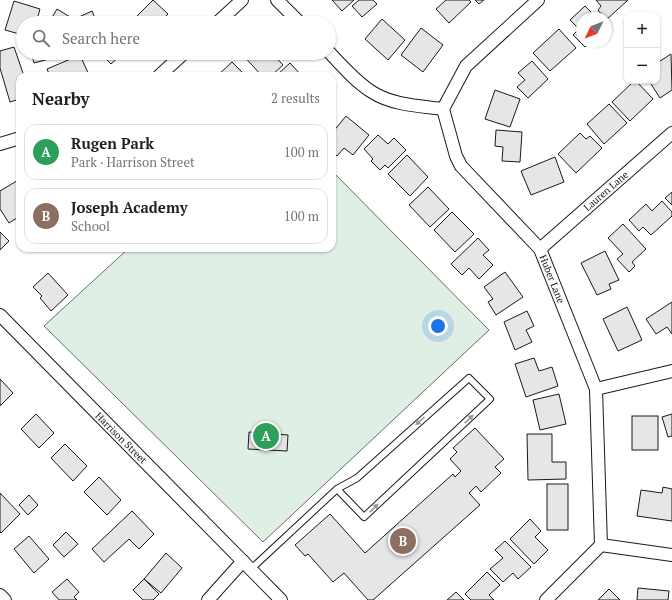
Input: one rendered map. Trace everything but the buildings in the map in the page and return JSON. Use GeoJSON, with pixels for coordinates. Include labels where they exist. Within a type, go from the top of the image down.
{"type":"FeatureCollection","features":[{"type":"Feature","properties":{"kind":"street"},"geometry":{"type":"LineString","coordinates":[[225,16],[242,0]]}},
{"type":"Feature","properties":{"kind":"street"},"geometry":{"type":"LineString","coordinates":[[277,0],[293,16]]}},
{"type":"Feature","properties":{"kind":"street"},"geometry":{"type":"LineString","coordinates":[[336,59],[372,93],[392,101],[443,110],[466,66],[538,0]]}},
{"type":"Feature","properties":{"kind":"street"},"geometry":{"type":"LineString","coordinates":[[163,72],[176,60]]}},
{"type":"Feature","properties":{"kind":"street","name":"Huber Lane"},"geometry":{"type":"LineString","coordinates":[[443,110],[456,156],[461,166],[540,249],[596,389],[601,546]]}},
{"type":"Feature","properties":{"kind":"street","name":"Lauren Lane"},"geometry":{"type":"LineString","coordinates":[[540,249],[672,133]]}},
{"type":"Feature","properties":{"kind":"street"},"geometry":{"type":"LineString","coordinates":[[0,144],[16,139]]}},
{"type":"Feature","properties":{"kind":"street","name":"Harrison Street"},"geometry":{"type":"LineString","coordinates":[[0,315],[281,600]]}},
{"type":"Feature","properties":{"kind":"street"},"geometry":{"type":"LineString","coordinates":[[596,389],[672,371]]}},
{"type":"Feature","properties":{"kind":"street"},"geometry":{"type":"LineString","coordinates":[[546,600],[601,546],[672,555]]}},
{"type":"Feature","properties":{"kind":"street"},"geometry":{"type":"LineString","coordinates":[[208,600],[247,565]]}},
{"type":"Feature","properties":{"kind":"street"},"geometry":{"type":"LineString","coordinates":[[0,595],[5,600]]}},
{"type":"Feature","properties":{"kind":"lane"},"geometry":{"type":"LineString","coordinates":[[247,565],[337,489],[357,478],[469,378],[490,399],[364,517],[337,489]]}},
{"type":"Feature","properties":{"kind":"green space"},"geometry":{"type":"Polygon","coordinates":[[[336,175],[489,330],[263,542],[44,326],[125,252],[336,252],[336,175]]]}},
{"type":"Feature","properties":{"kind":"place","name":"Rugen Park"},"geometry":{"type":"Point","coordinates":[266,436]}},
{"type":"Feature","properties":{"kind":"place","name":"Joseph Academy"},"geometry":{"type":"Point","coordinates":[403,541]}}]}
